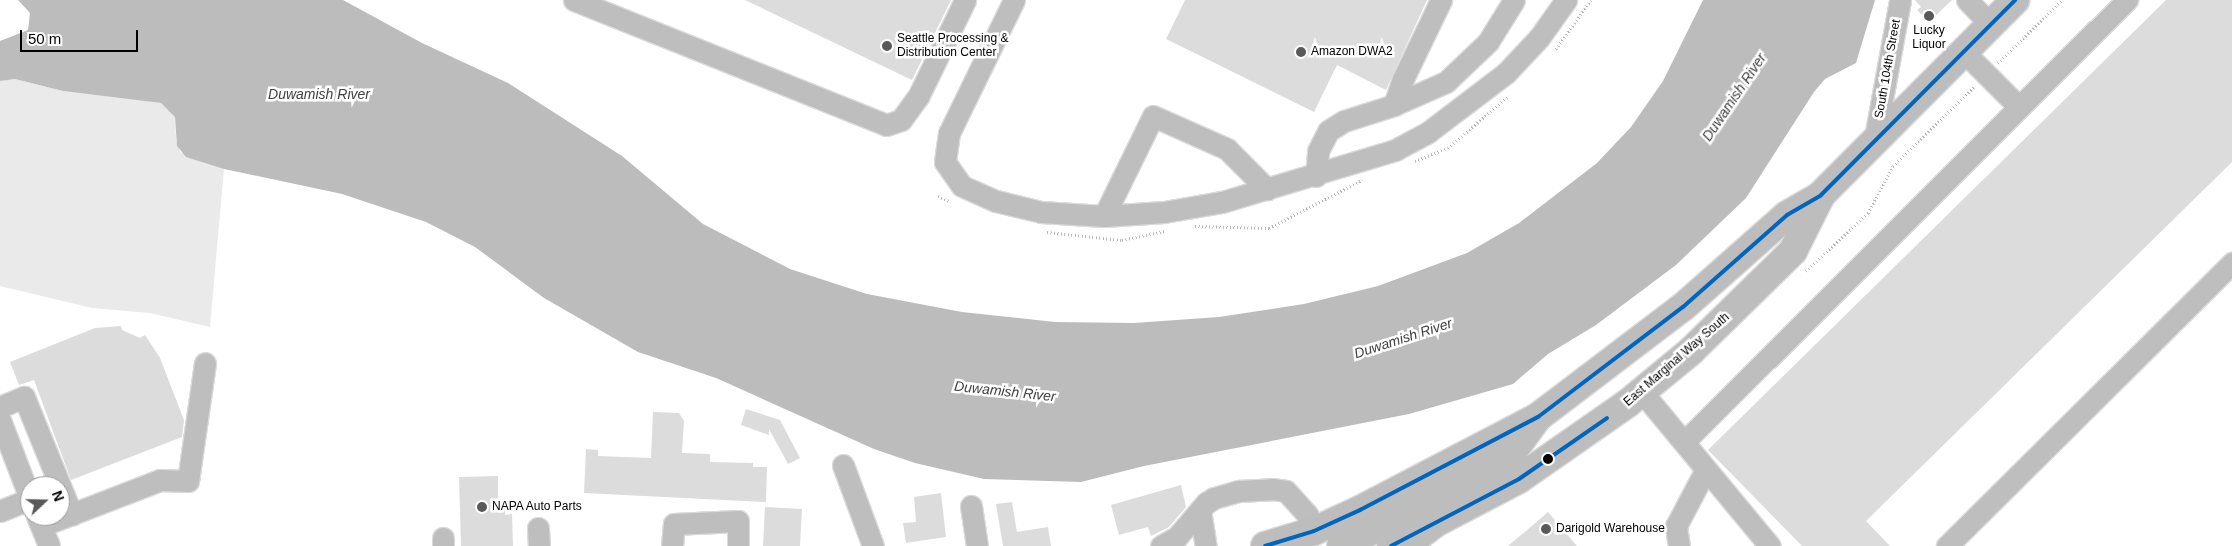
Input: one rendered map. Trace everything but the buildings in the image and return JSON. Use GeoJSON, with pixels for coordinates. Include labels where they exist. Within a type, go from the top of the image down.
{"type":"FeatureCollection","features":[{"type":"Feature","properties":{"kind":"main road","name":"East Marginal Way South"},"geometry":{"type":"LineString","coordinates":[[1391,546],[1518,479],[1642,392],[1749,297],[1792,251],[1821,196],[1875,138],[2015,0]]}},
{"type":"Feature","properties":{"kind":"main road","name":"East Marginal Way South"},"geometry":{"type":"LineString","coordinates":[[1538,417],[1682,307],[1786,215],[1821,196]]}},
{"type":"Feature","properties":{"kind":"main road"},"geometry":{"type":"LineString","coordinates":[[1265,546],[1303,538],[1416,482],[1538,417]]}},
{"type":"Feature","properties":{"kind":"main road"},"geometry":{"type":"LineString","coordinates":[[1341,546],[1433,500],[1512,453],[1538,417]]}},
{"type":"Feature","properties":{"kind":"main road"},"geometry":{"type":"LineString","coordinates":[[1405,546],[1437,522]]}},
{"type":"Feature","properties":{"kind":"street"},"geometry":{"type":"LineString","coordinates":[[574,0],[886,125],[901,120],[918,97],[965,0]]}},
{"type":"Feature","properties":{"kind":"street"},"geometry":{"type":"LineString","coordinates":[[1014,0],[949,133],[945,162],[962,186],[996,202],[1042,212],[1104,216],[1164,212],[1267,189],[1316,176],[1395,150],[1428,133],[1506,72],[1538,38],[1566,0]]}},
{"type":"Feature","properties":{"kind":"street"},"geometry":{"type":"LineString","coordinates":[[1394,105],[1403,79],[1441,0]]}},
{"type":"Feature","properties":{"kind":"street"},"geometry":{"type":"LineString","coordinates":[[1316,176],[1318,151],[1328,131],[1344,121],[1394,105],[1446,82],[1488,42],[1514,0]]}},
{"type":"Feature","properties":{"kind":"street","name":"South 104th Street"},"geometry":{"type":"LineString","coordinates":[[1875,138],[1900,0]]}},
{"type":"Feature","properties":{"kind":"street"},"geometry":{"type":"LineString","coordinates":[[1967,0],[1990,24]]}},
{"type":"Feature","properties":{"kind":"street"},"geometry":{"type":"LineString","coordinates":[[1684,442],[2127,0]]}},
{"type":"Feature","properties":{"kind":"street"},"geometry":{"type":"LineString","coordinates":[[1963,51],[2019,107]]}},
{"type":"Feature","properties":{"kind":"street"},"geometry":{"type":"LineString","coordinates":[[1104,216],[1153,116],[1227,149],[1267,189]]}},
{"type":"Feature","properties":{"kind":"street"},"geometry":{"type":"LineString","coordinates":[[1947,546],[2232,263]]}},
{"type":"Feature","properties":{"kind":"street"},"geometry":{"type":"LineString","coordinates":[[0,407],[24,397],[72,515],[160,480],[188,481],[205,363]]}},
{"type":"Feature","properties":{"kind":"street"},"geometry":{"type":"LineString","coordinates":[[1642,392],[1770,546]]}},
{"type":"Feature","properties":{"kind":"street"},"geometry":{"type":"LineString","coordinates":[[0,420],[22,476]]}},
{"type":"Feature","properties":{"kind":"street"},"geometry":{"type":"LineString","coordinates":[[843,466],[873,546]]}},
{"type":"Feature","properties":{"kind":"street"},"geometry":{"type":"LineString","coordinates":[[1679,546],[1676,526],[1706,469]]}},
{"type":"Feature","properties":{"kind":"street"},"geometry":{"type":"LineString","coordinates":[[1166,545],[1177,538],[1200,510],[1214,498],[1234,492],[1272,489],[1286,491],[1300,504],[1303,538]]}},
{"type":"Feature","properties":{"kind":"street"},"geometry":{"type":"LineString","coordinates":[[0,510],[20,502]]}},
{"type":"Feature","properties":{"kind":"street"},"geometry":{"type":"LineString","coordinates":[[971,506],[977,546]]}},
{"type":"Feature","properties":{"kind":"street"},"geometry":{"type":"LineString","coordinates":[[1200,510],[1206,546]]}},
{"type":"Feature","properties":{"kind":"street"},"geometry":{"type":"LineString","coordinates":[[672,546],[674,524],[738,521],[738,546]]}},
{"type":"Feature","properties":{"kind":"street"},"geometry":{"type":"LineString","coordinates":[[41,526],[49,546]]}},
{"type":"Feature","properties":{"kind":"shaded area"},"geometry":{"type":"Polygon","coordinates":[[[15,79],[63,91],[161,103],[175,117],[176,139],[180,152],[224,169],[210,327],[150,313],[92,308],[0,286],[0,81],[15,79]]]}},
{"type":"Feature","properties":{"kind":"water","name":"Duwamish River"},"geometry":{"type":"Polygon","coordinates":[[[18,0],[343,0],[422,43],[508,83],[622,156],[703,224],[790,269],[867,294],[962,312],[1055,322],[1134,323],[1219,317],[1304,304],[1378,286],[1467,253],[1519,223],[1597,163],[1631,127],[1663,81],[1703,0],[1875,0],[1856,63],[1825,79],[1814,92],[1746,198],[1676,265],[1596,325],[1548,354],[1513,384],[1409,414],[1144,466],[1081,482],[984,479],[915,463],[874,449],[716,378],[638,352],[544,298],[475,247],[426,222],[342,194],[224,169],[186,157],[177,146],[175,117],[161,103],[63,91],[15,79],[0,81],[0,41],[28,30],[30,13],[18,0]]]}},
{"type":"Feature","properties":{"kind":"transit line"},"geometry":{"type":"LineString","coordinates":[[1265,546],[1314,531],[1360,510],[1538,417],[1683,307],[1787,215],[1821,195],[2015,0]]}},
{"type":"Feature","properties":{"kind":"transit line"},"geometry":{"type":"LineString","coordinates":[[1391,546],[1519,479],[1607,418]]}},
{"type":"Feature","properties":{"kind":"place","name":"Lucky Liquor"},"geometry":{"type":"Point","coordinates":[1929,16]}},
{"type":"Feature","properties":{"kind":"place","name":"Seattle Processing & Distribution Center"},"geometry":{"type":"Point","coordinates":[887,46]}},
{"type":"Feature","properties":{"kind":"place","name":"Amazon DWA2"},"geometry":{"type":"Point","coordinates":[1301,52]}},
{"type":"Feature","properties":{"kind":"place","name":"NAPA Auto Parts"},"geometry":{"type":"Point","coordinates":[482,507]}},
{"type":"Feature","properties":{"kind":"place","name":"Darigold Warehouse"},"geometry":{"type":"Point","coordinates":[1546,529]}}]}
